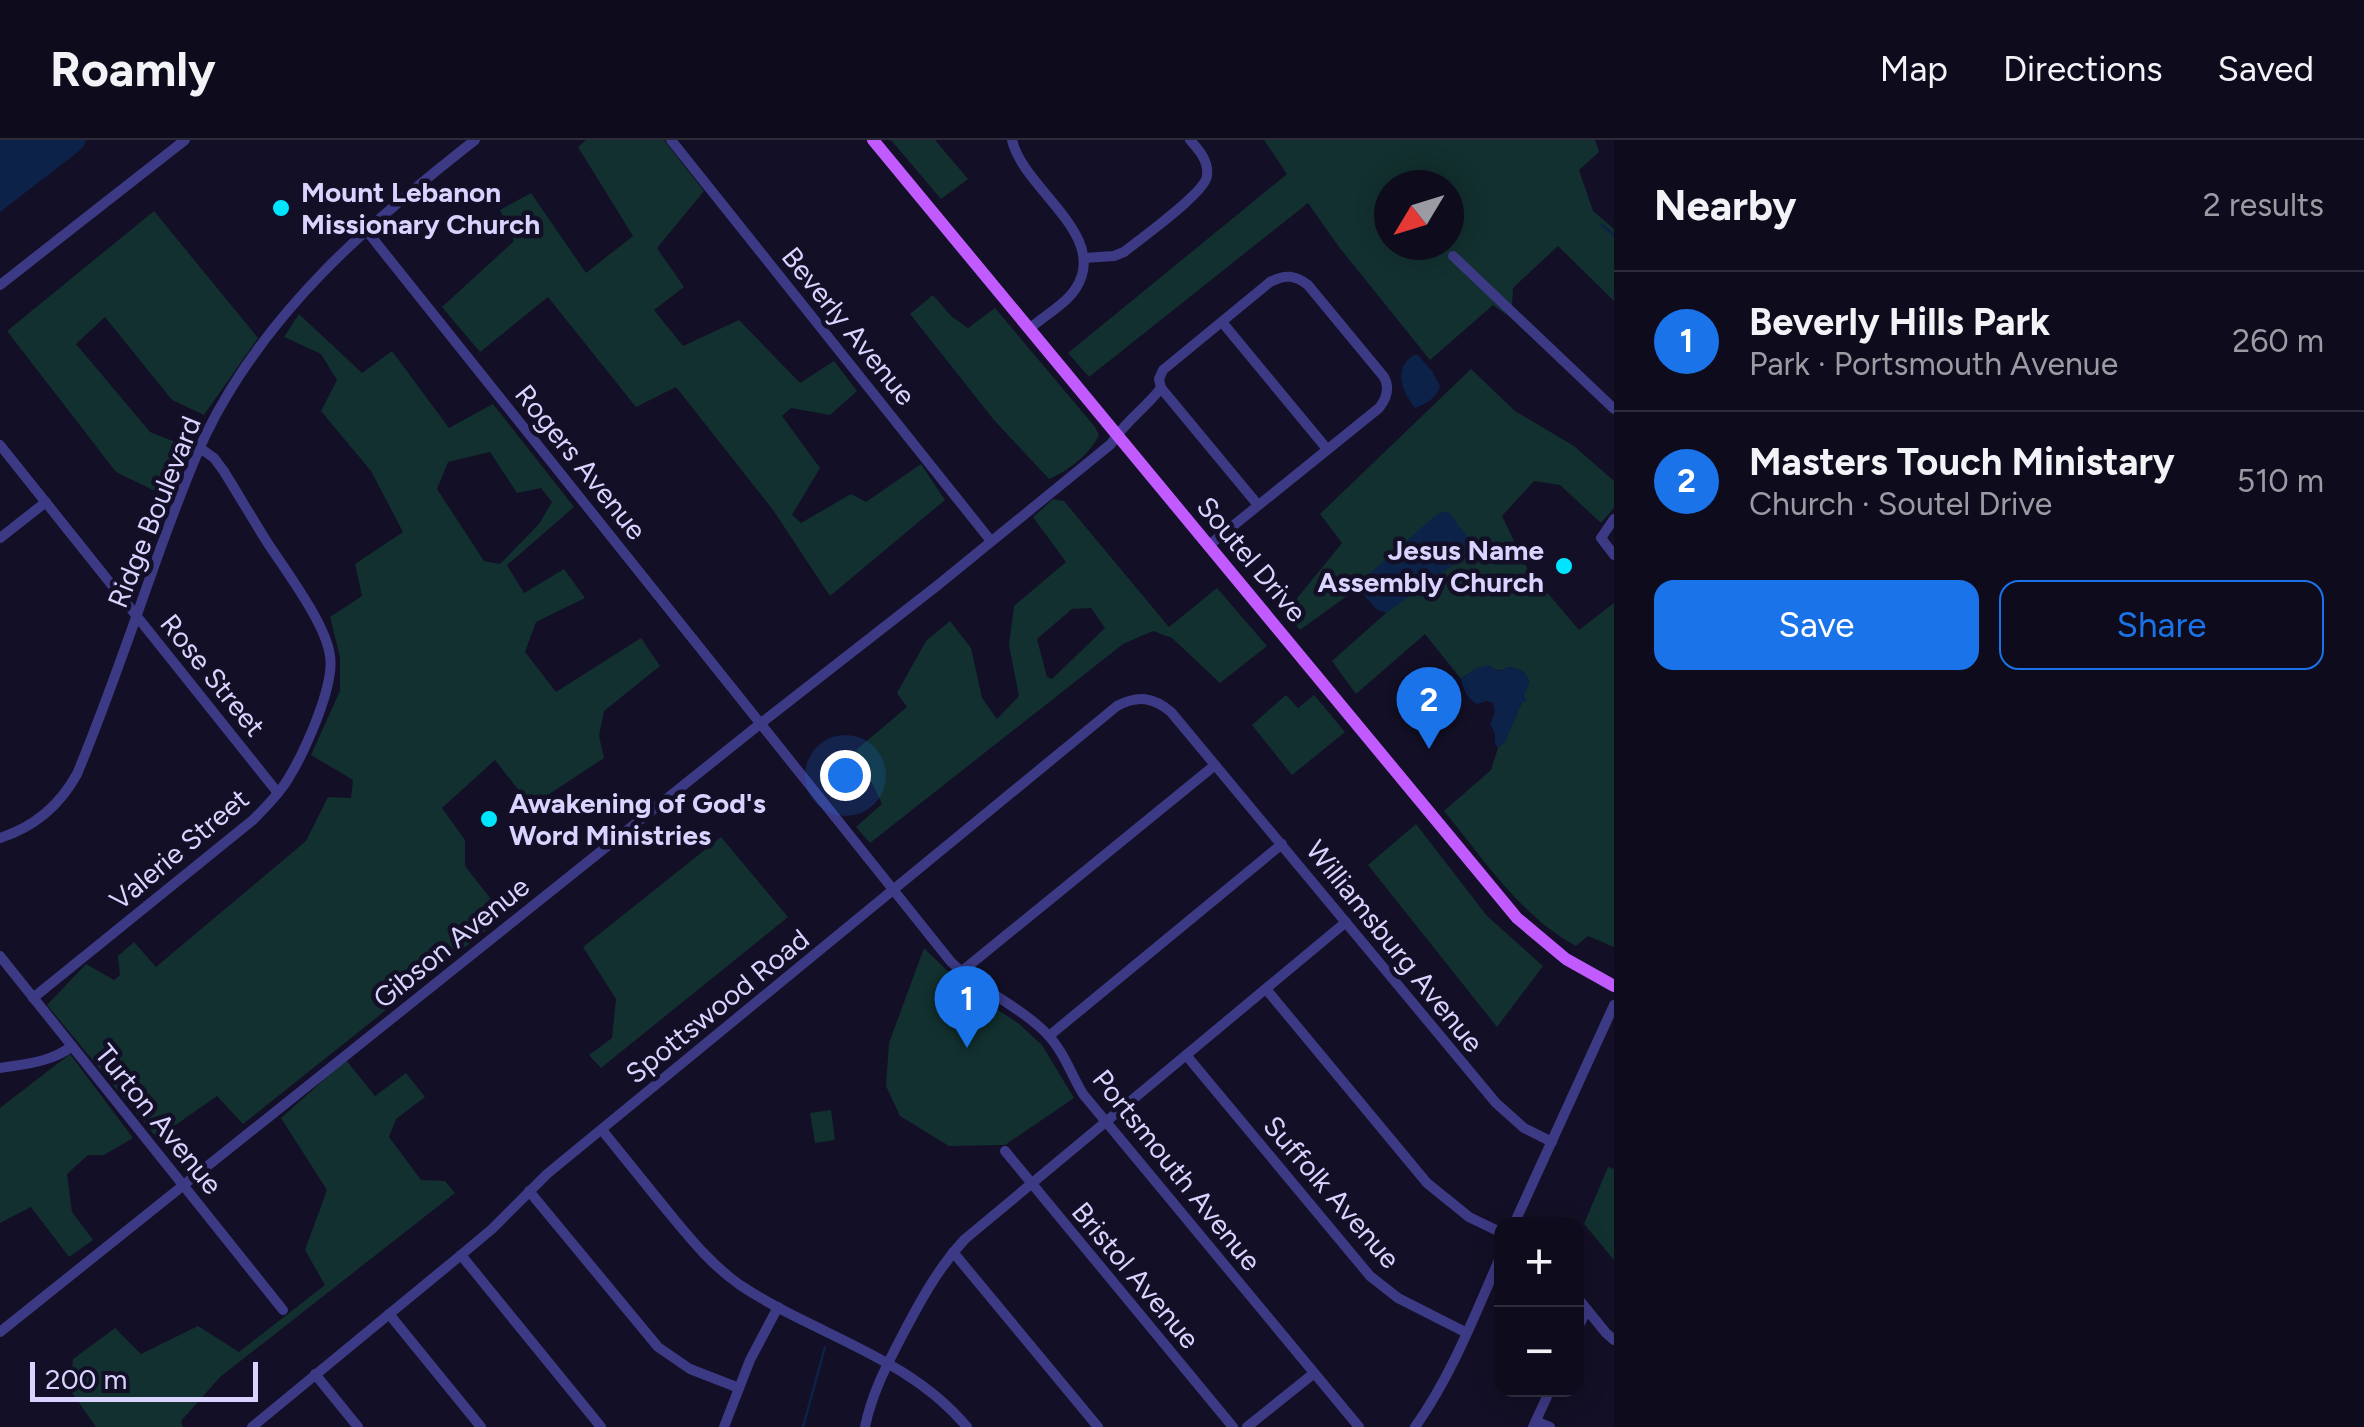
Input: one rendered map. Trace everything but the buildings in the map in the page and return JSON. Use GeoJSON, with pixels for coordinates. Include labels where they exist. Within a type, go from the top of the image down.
{"type":"FeatureCollection","features":[{"type":"Feature","properties":{"kind":"main road","name":"Soutel Drive"},"geometry":{"type":"LineString","coordinates":[[873,140],[1518,918],[1566,959],[1614,986]]}},
{"type":"Feature","properties":{"kind":"street"},"geometry":{"type":"LineString","coordinates":[[0,284],[184,140]]}},
{"type":"Feature","properties":{"kind":"street","name":"Ridge Boulevard"},"geometry":{"type":"LineString","coordinates":[[0,838],[35,822],[69,789],[200,448],[274,327],[324,269],[475,140]]}},
{"type":"Feature","properties":{"kind":"street","name":"Beverly Avenue"},"geometry":{"type":"LineString","coordinates":[[671,140],[991,541]]}},
{"type":"Feature","properties":{"kind":"street"},"geometry":{"type":"LineString","coordinates":[[1012,140],[1022,166],[1075,230],[1084,258],[1077,287],[1029,328]]}},
{"type":"Feature","properties":{"kind":"street"},"geometry":{"type":"LineString","coordinates":[[1084,258],[1124,252],[1201,190],[1208,174],[1203,156],[1190,140]]}},
{"type":"Feature","properties":{"kind":"street","name":"Rogers Avenue"},"geometry":{"type":"LineString","coordinates":[[366,230],[760,723]]}},
{"type":"Feature","properties":{"kind":"street"},"geometry":{"type":"LineString","coordinates":[[1457,260],[1614,409]]}},
{"type":"Feature","properties":{"kind":"street","name":"Gibson Avenue"},"geometry":{"type":"LineString","coordinates":[[0,1332],[1110,444],[1122,425],[1161,388],[1159,378],[1164,370],[1270,282],[1290,275],[1308,285],[1387,384],[1379,408],[1327,449]]}},
{"type":"Feature","properties":{"kind":"street"},"geometry":{"type":"LineString","coordinates":[[1208,546],[1327,449],[1222,322]]}},
{"type":"Feature","properties":{"kind":"street"},"geometry":{"type":"LineString","coordinates":[[1161,388],[1258,505]]}},
{"type":"Feature","properties":{"kind":"street","name":"Rose Street"},"geometry":{"type":"LineString","coordinates":[[0,445],[278,793]]}},
{"type":"Feature","properties":{"kind":"street","name":"Valerie Street"},"geometry":{"type":"LineString","coordinates":[[33,998],[253,820],[278,793],[288,780],[319,712],[330,677],[328,647],[304,598],[214,458],[200,448]]}},
{"type":"Feature","properties":{"kind":"street"},"geometry":{"type":"LineString","coordinates":[[0,538],[46,502]]}},
{"type":"Feature","properties":{"kind":"street"},"geometry":{"type":"LineString","coordinates":[[1614,520],[1601,538],[1614,555]]}},
{"type":"Feature","properties":{"kind":"street","name":"Spottswood Road"},"geometry":{"type":"LineString","coordinates":[[252,1427],[461,1255],[602,1130],[1118,706],[1128,700],[1147,699],[1163,705],[1215,765]]}},
{"type":"Feature","properties":{"kind":"street","name":"Portsmouth Avenue"},"geometry":{"type":"LineString","coordinates":[[760,723],[962,972],[1049,1036],[1083,1094],[1105,1122],[1359,1427]]}},
{"type":"Feature","properties":{"kind":"street"},"geometry":{"type":"LineString","coordinates":[[962,972],[1215,765]]}},
{"type":"Feature","properties":{"kind":"street","name":"Williamsburg Avenue"},"geometry":{"type":"LineString","coordinates":[[1215,765],[1504,1113],[1552,1142]]}},
{"type":"Feature","properties":{"kind":"street"},"geometry":{"type":"LineString","coordinates":[[1049,1036],[1282,844]]}},
{"type":"Feature","properties":{"kind":"street"},"geometry":{"type":"LineString","coordinates":[[865,1427],[888,1363],[928,1288],[953,1252],[976,1228],[1346,922]]}},
{"type":"Feature","properties":{"kind":"street","name":"Turton Avenue"},"geometry":{"type":"LineString","coordinates":[[0,956],[283,1310]]}},
{"type":"Feature","properties":{"kind":"street"},"geometry":{"type":"LineString","coordinates":[[1266,989],[1427,1184],[1469,1217],[1494,1229]]}},
{"type":"Feature","properties":{"kind":"street"},"geometry":{"type":"LineString","coordinates":[[1517,1217],[1614,1005]]}},
{"type":"Feature","properties":{"kind":"street"},"geometry":{"type":"LineString","coordinates":[[0,1068],[62,1055],[72,1046]]}},
{"type":"Feature","properties":{"kind":"street","name":"Suffolk Avenue"},"geometry":{"type":"LineString","coordinates":[[1186,1055],[1370,1276],[1398,1298],[1465,1332]]}},
{"type":"Feature","properties":{"kind":"street"},"geometry":{"type":"LineString","coordinates":[[602,1130],[702,1253],[735,1281],[888,1363],[932,1392],[967,1427]]}},
{"type":"Feature","properties":{"kind":"street","name":"Bristol Avenue"},"geometry":{"type":"LineString","coordinates":[[1005,1151],[1233,1427]]}},
{"type":"Feature","properties":{"kind":"street"},"geometry":{"type":"LineString","coordinates":[[530,1191],[658,1347],[690,1369],[739,1388]]}},
{"type":"Feature","properties":{"kind":"street"},"geometry":{"type":"LineString","coordinates":[[953,1252],[1098,1427]]}},
{"type":"Feature","properties":{"kind":"street"},"geometry":{"type":"LineString","coordinates":[[461,1255],[601,1427]]}},
{"type":"Feature","properties":{"kind":"street"},"geometry":{"type":"LineString","coordinates":[[1415,1427],[1434,1399],[1494,1271]]}},
{"type":"Feature","properties":{"kind":"street"},"geometry":{"type":"LineString","coordinates":[[1584,1306],[1614,1340]]}},
{"type":"Feature","properties":{"kind":"street"},"geometry":{"type":"LineString","coordinates":[[724,1427],[750,1360],[778,1307]]}},
{"type":"Feature","properties":{"kind":"street"},"geometry":{"type":"LineString","coordinates":[[1584,1315],[1587,1310]]}},
{"type":"Feature","properties":{"kind":"street"},"geometry":{"type":"LineString","coordinates":[[388,1314],[481,1427]]}},
{"type":"Feature","properties":{"kind":"street"},"geometry":{"type":"LineString","coordinates":[[315,1374],[358,1427]]}},
{"type":"Feature","properties":{"kind":"street"},"geometry":{"type":"LineString","coordinates":[[1247,1427],[1313,1374]]}},
{"type":"Feature","properties":{"kind":"street"},"geometry":{"type":"LineString","coordinates":[[1547,1397],[1535,1424],[1550,1427]]}},
{"type":"Feature","properties":{"kind":"green space"},"geometry":{"type":"Polygon","coordinates":[[[586,140],[664,140],[704,191],[657,248],[684,287],[654,310],[683,346],[739,320],[800,383],[834,361],[857,391],[830,415],[791,408],[782,416],[820,468],[792,515],[801,523],[851,494],[866,502],[921,464],[945,500],[830,596],[773,510],[676,387],[636,407],[548,297],[480,352],[442,307],[514,241],[500,210],[531,193],[586,273],[633,236],[578,147],[586,140]]]}},
{"type":"Feature","properties":{"kind":"green space"},"geometry":{"type":"Polygon","coordinates":[[[891,140],[935,140],[968,179],[941,199],[891,140]]]}},
{"type":"Feature","properties":{"kind":"green space"},"geometry":{"type":"Polygon","coordinates":[[[1264,140],[1595,140],[1599,152],[1579,170],[1593,211],[1614,229],[1614,301],[1558,246],[1513,288],[1512,306],[1505,314],[1493,305],[1430,360],[1308,203],[1089,377],[1068,353],[1287,174],[1264,140]]]}},
{"type":"Feature","properties":{"kind":"green space"},"geometry":{"type":"Polygon","coordinates":[[[154,211],[258,338],[204,415],[172,400],[105,317],[76,344],[150,432],[190,448],[165,496],[116,472],[7,331],[154,211]]]}},
{"type":"Feature","properties":{"kind":"green space"},"geometry":{"type":"Polygon","coordinates":[[[933,295],[968,328],[995,308],[1095,427],[1099,435],[1078,461],[1049,479],[994,420],[910,314],[933,295]]]}},
{"type":"Feature","properties":{"kind":"green space"},"geometry":{"type":"Polygon","coordinates":[[[299,314],[362,373],[392,351],[449,428],[493,404],[574,507],[507,565],[524,593],[564,569],[585,598],[536,622],[525,652],[556,692],[641,638],[660,666],[604,711],[599,736],[604,758],[531,806],[495,760],[442,808],[465,840],[465,866],[504,916],[243,1124],[217,1096],[157,1138],[47,1005],[86,964],[114,980],[120,975],[118,956],[134,942],[156,967],[306,841],[328,797],[351,798],[353,780],[311,755],[340,691],[340,657],[330,617],[362,596],[355,564],[403,532],[371,471],[321,411],[337,380],[321,354],[284,337],[299,314]],[[490,452],[448,462],[437,489],[484,561],[500,564],[539,524],[552,502],[541,488],[517,493],[490,452]]]}},
{"type":"Feature","properties":{"kind":"green space"},"geometry":{"type":"Polygon","coordinates":[[[1471,369],[1515,411],[1574,446],[1614,481],[1614,508],[1601,523],[1560,485],[1534,481],[1502,516],[1528,570],[1579,630],[1614,603],[1614,947],[1588,936],[1576,946],[1556,934],[1520,903],[1444,811],[1491,770],[1498,748],[1522,702],[1526,702],[1523,694],[1529,684],[1525,673],[1490,666],[1477,668],[1461,679],[1425,634],[1356,694],[1332,661],[1386,613],[1360,582],[1358,588],[1300,630],[1285,613],[1342,543],[1320,514],[1471,369]]]}},
{"type":"Feature","properties":{"kind":"green space"},"geometry":{"type":"Polygon","coordinates":[[[1053,499],[1064,501],[1169,627],[1217,588],[1267,646],[1220,683],[1172,638],[1153,631],[1123,644],[870,843],[856,827],[882,804],[856,750],[907,707],[897,693],[926,641],[950,621],[971,648],[982,698],[997,719],[1019,696],[1009,645],[1014,606],[1066,562],[1033,517],[1053,499]],[[1091,608],[1072,609],[1037,639],[1047,677],[1052,679],[1105,628],[1091,608]]]}},
{"type":"Feature","properties":{"kind":"green space"},"geometry":{"type":"Polygon","coordinates":[[[1286,695],[1298,708],[1314,695],[1345,732],[1292,775],[1252,725],[1286,695]]]}},
{"type":"Feature","properties":{"kind":"green space"},"geometry":{"type":"Polygon","coordinates":[[[1416,824],[1487,916],[1543,966],[1497,1027],[1368,865],[1416,824]]]}},
{"type":"Feature","properties":{"kind":"green space"},"geometry":{"type":"Polygon","coordinates":[[[721,837],[788,917],[601,1068],[589,1055],[612,1038],[616,999],[583,947],[721,837]]]}},
{"type":"Feature","properties":{"kind":"green space"},"geometry":{"type":"Polygon","coordinates":[[[924,948],[967,990],[1018,1023],[1042,1045],[1074,1098],[1005,1145],[949,1146],[900,1116],[886,1086],[889,1043],[924,948]]]}},
{"type":"Feature","properties":{"kind":"green space"},"geometry":{"type":"Polygon","coordinates":[[[70,1054],[133,1138],[104,1155],[88,1155],[67,1174],[72,1212],[93,1240],[69,1257],[31,1207],[0,1223],[0,1108],[70,1054]]]}},
{"type":"Feature","properties":{"kind":"green space"},"geometry":{"type":"Polygon","coordinates":[[[346,1060],[375,1096],[406,1073],[425,1097],[396,1119],[389,1137],[421,1180],[445,1181],[455,1193],[220,1377],[181,1421],[183,1427],[96,1427],[70,1390],[73,1359],[115,1328],[141,1354],[198,1326],[239,1352],[325,1285],[305,1250],[327,1190],[281,1118],[346,1060]]]}},
{"type":"Feature","properties":{"kind":"green space"},"geometry":{"type":"Polygon","coordinates":[[[831,1110],[835,1140],[815,1143],[810,1113],[831,1110]]]}},
{"type":"Feature","properties":{"kind":"green space"},"geometry":{"type":"Polygon","coordinates":[[[1608,1167],[1614,1169],[1614,1260],[1584,1224],[1608,1167]]]}},
{"type":"Feature","properties":{"kind":"water"},"geometry":{"type":"Polygon","coordinates":[[[0,140],[86,140],[74,155],[0,212],[0,140]]]}},
{"type":"Feature","properties":{"kind":"water"},"geometry":{"type":"Polygon","coordinates":[[[1414,355],[1432,371],[1440,386],[1430,400],[1415,408],[1401,380],[1403,367],[1414,355]]]}},
{"type":"Feature","properties":{"kind":"water"},"geometry":{"type":"Polygon","coordinates":[[[1448,511],[1470,541],[1470,553],[1386,613],[1376,609],[1358,588],[1360,582],[1437,514],[1448,511]]]}},
{"type":"Feature","properties":{"kind":"water"},"geometry":{"type":"Polygon","coordinates":[[[1490,665],[1499,670],[1519,670],[1525,673],[1529,684],[1523,698],[1527,698],[1526,702],[1522,702],[1505,742],[1498,748],[1490,724],[1495,712],[1493,703],[1474,702],[1466,694],[1461,679],[1490,665]]]}},
{"type":"Feature","properties":{"kind":"waterway"},"geometry":{"type":"LineString","coordinates":[[1602,225],[1614,235]]}},
{"type":"Feature","properties":{"kind":"waterway"},"geometry":{"type":"LineString","coordinates":[[803,1427],[825,1347]]}},
{"type":"Feature","properties":{"kind":"place","name":"Mount Lebanon Missionary Church"},"geometry":{"type":"Point","coordinates":[281,208]}},
{"type":"Feature","properties":{"kind":"place","name":"Jesus Name Assembly Church"},"geometry":{"type":"Point","coordinates":[1564,566]}},
{"type":"Feature","properties":{"kind":"place","name":"Masters Touch Ministary"},"geometry":{"type":"Point","coordinates":[1429,749]}},
{"type":"Feature","properties":{"kind":"place","name":"Awakening of God's Word Ministries"},"geometry":{"type":"Point","coordinates":[489,819]}},
{"type":"Feature","properties":{"kind":"place","name":"Beverly Hills Park"},"geometry":{"type":"Point","coordinates":[967,1048]}}]}
